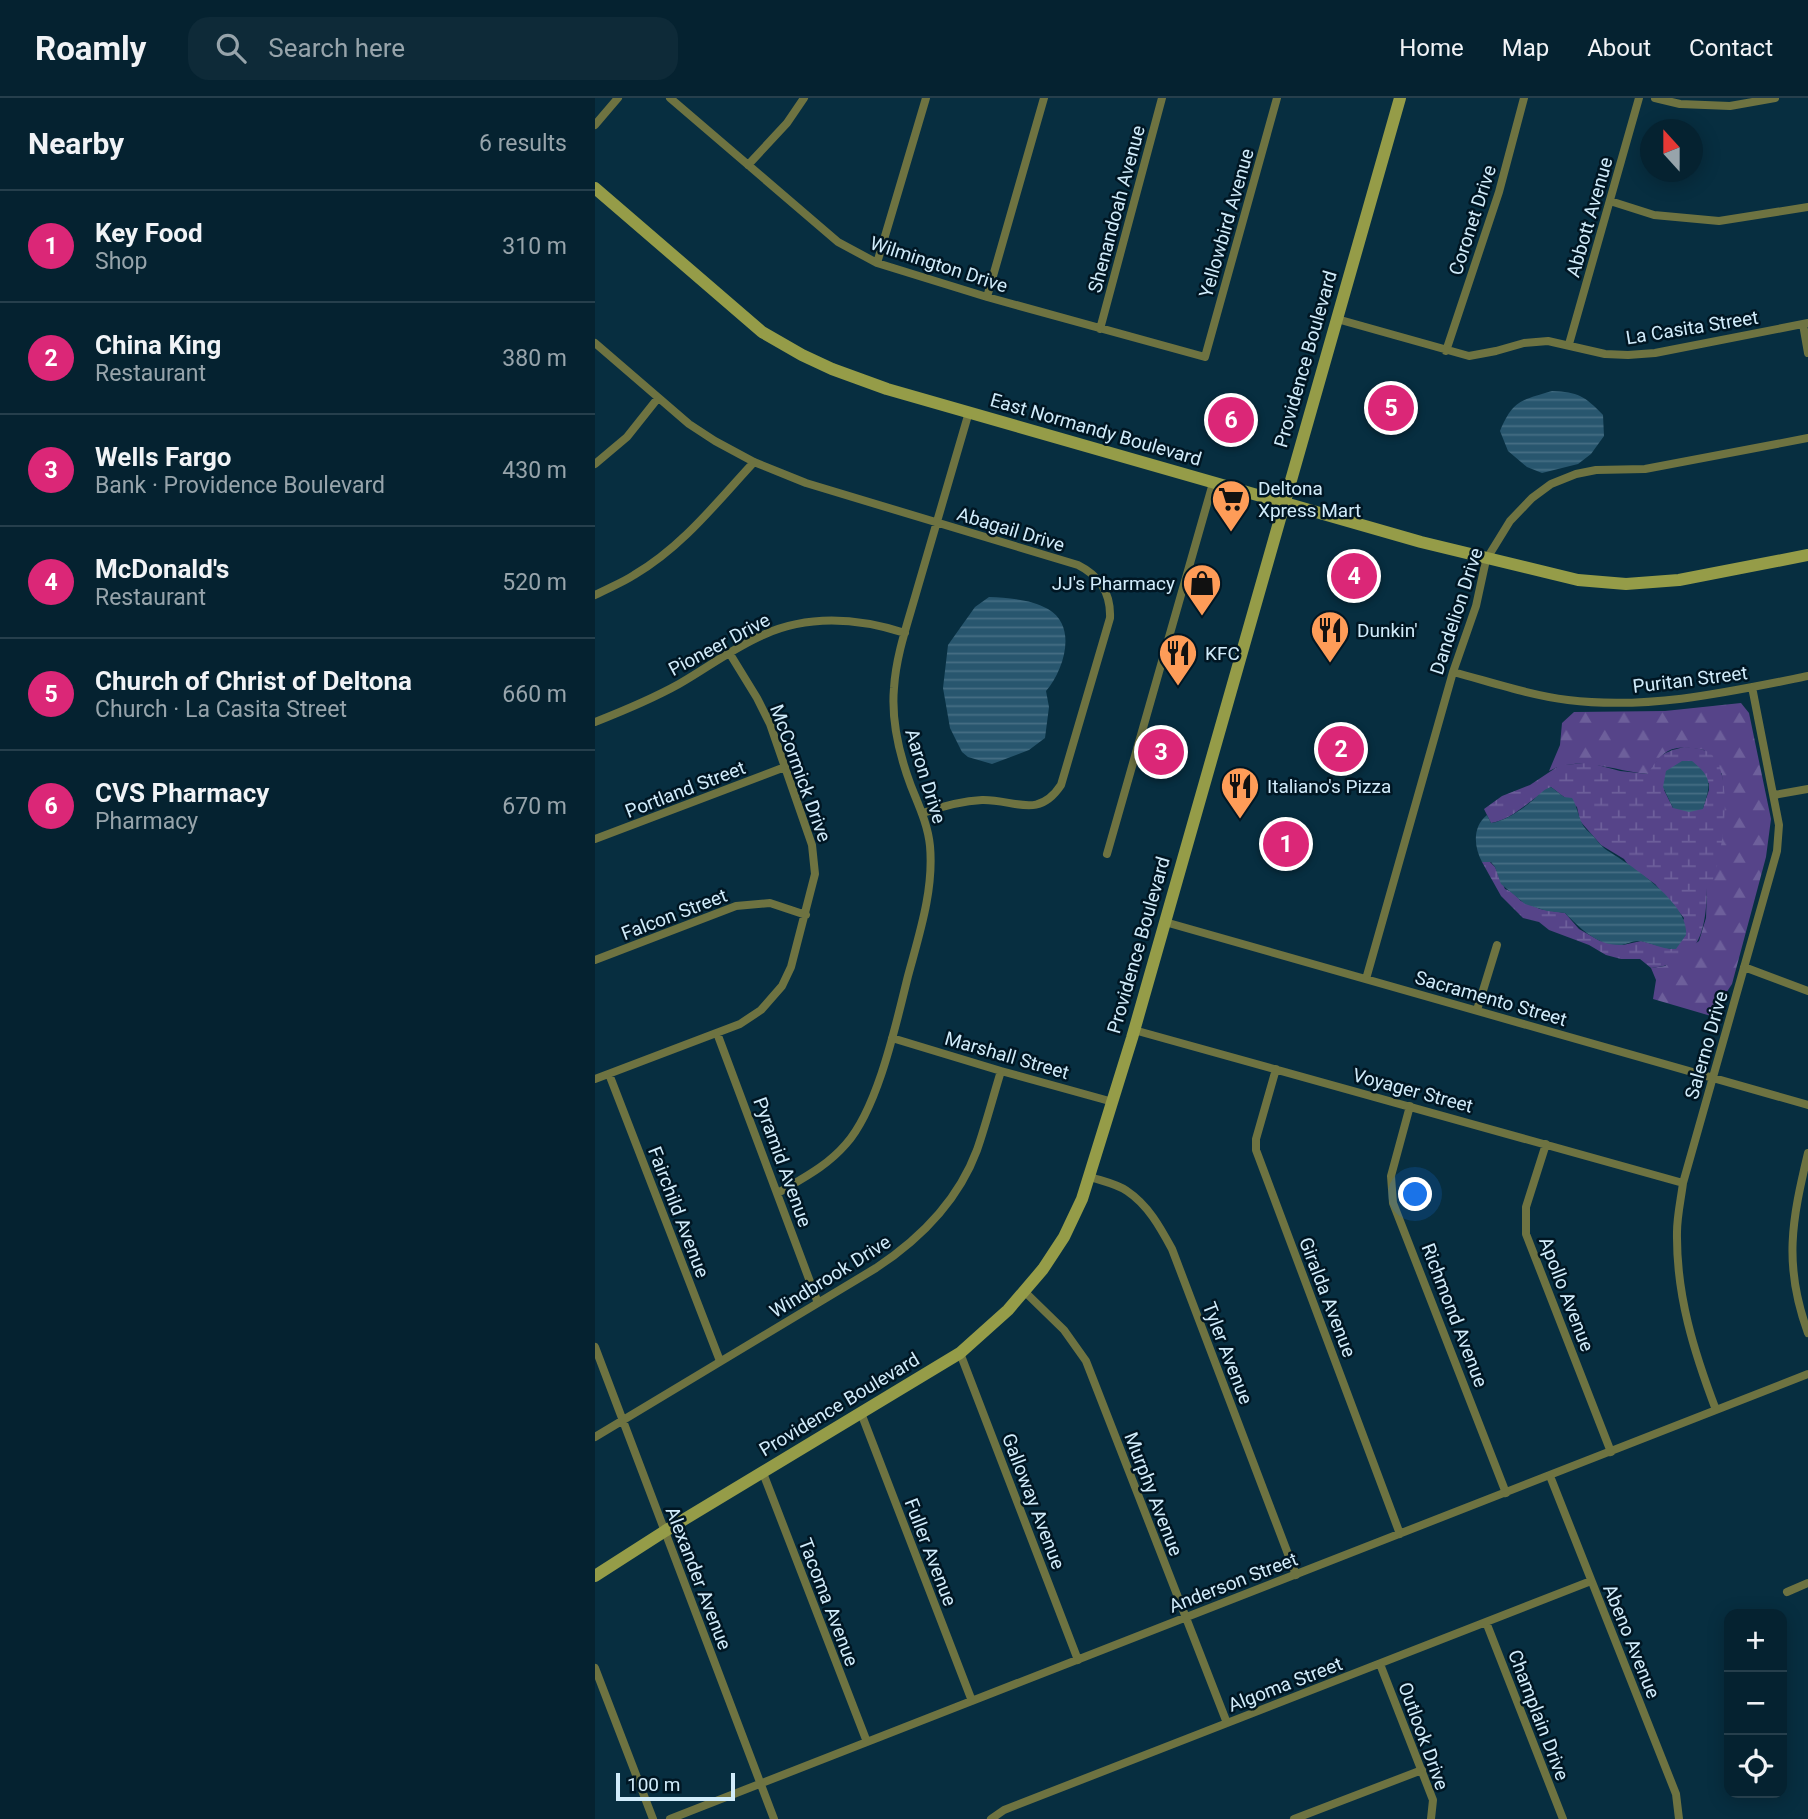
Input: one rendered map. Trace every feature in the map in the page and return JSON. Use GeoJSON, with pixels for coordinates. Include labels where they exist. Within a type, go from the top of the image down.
{"type":"FeatureCollection","features":[{"type":"Feature","properties":{"kind":"main road","name":"Providence Boulevard"},"geometry":{"type":"LineString","coordinates":[[595,1576],[664,1531],[960,1353],[1025,1292],[1064,1237],[1090,1177],[1113,1102],[1400,98]]}},
{"type":"Feature","properties":{"kind":"main road","name":"East Normandy Boulevard"},"geometry":{"type":"LineString","coordinates":[[595,188],[762,332],[832,369],[887,389],[1486,559],[1578,580],[1626,584],[1679,580],[1808,555]]}},
{"type":"Feature","properties":{"kind":"street"},"geometry":{"type":"LineString","coordinates":[[595,125],[618,98]]}},
{"type":"Feature","properties":{"kind":"street","name":"Wilmington Drive"},"geometry":{"type":"LineString","coordinates":[[670,98],[838,242],[877,263],[987,297],[1205,357]]}},
{"type":"Feature","properties":{"kind":"street"},"geometry":{"type":"LineString","coordinates":[[748,165],[787,123],[804,98]]}},
{"type":"Feature","properties":{"kind":"street"},"geometry":{"type":"LineString","coordinates":[[877,263],[926,98]]}},
{"type":"Feature","properties":{"kind":"street"},"geometry":{"type":"LineString","coordinates":[[987,297],[1044,98]]}},
{"type":"Feature","properties":{"kind":"street","name":"Shenandoah Avenue"},"geometry":{"type":"LineString","coordinates":[[1100,329],[1162,98]]}},
{"type":"Feature","properties":{"kind":"street","name":"Yellowbird Avenue"},"geometry":{"type":"LineString","coordinates":[[1205,357],[1277,98]]}},
{"type":"Feature","properties":{"kind":"street","name":"Coronet Drive"},"geometry":{"type":"LineString","coordinates":[[1446,351],[1499,192],[1524,98]]}},
{"type":"Feature","properties":{"kind":"street","name":"Abbott Avenue"},"geometry":{"type":"LineString","coordinates":[[1569,344],[1639,98]]}},
{"type":"Feature","properties":{"kind":"street"},"geometry":{"type":"LineString","coordinates":[[1654,98],[1680,104],[1730,106],[1775,98]]}},
{"type":"Feature","properties":{"kind":"street"},"geometry":{"type":"LineString","coordinates":[[1610,201],[1654,215],[1719,221],[1808,207]]}},
{"type":"Feature","properties":{"kind":"street","name":"La Casita Street"},"geometry":{"type":"LineString","coordinates":[[1337,319],[1469,356],[1548,341],[1605,354],[1655,353],[1805,324]]}},
{"type":"Feature","properties":{"kind":"street"},"geometry":{"type":"LineString","coordinates":[[1805,324],[1808,353]]}},
{"type":"Feature","properties":{"kind":"street","name":"Abagail Drive"},"geometry":{"type":"LineString","coordinates":[[595,343],[689,424],[754,462],[806,483],[1078,565],[1090,571],[1104,587],[1111,606],[1110,618],[1061,785],[1055,794],[1043,803],[1033,806],[986,800],[958,802],[923,813]]}},
{"type":"Feature","properties":{"kind":"street"},"geometry":{"type":"LineString","coordinates":[[595,464],[627,437],[658,398]]}},
{"type":"Feature","properties":{"kind":"street","name":"Aaron Drive"},"geometry":{"type":"LineString","coordinates":[[778,1193],[824,1167],[847,1143],[869,1105],[892,1038],[925,911],[931,869],[930,845],[923,813],[899,750],[893,716],[894,685],[905,633],[969,412]]}},
{"type":"Feature","properties":{"kind":"street","name":"Dandelion Drive"},"geometry":{"type":"LineString","coordinates":[[1366,979],[1453,672],[1476,606],[1486,559],[1510,521],[1532,498],[1551,484],[1576,474],[1596,470],[1645,468],[1808,438]]}},
{"type":"Feature","properties":{"kind":"street"},"geometry":{"type":"LineString","coordinates":[[595,595],[634,575],[683,538],[754,462]]}},
{"type":"Feature","properties":{"kind":"street"},"geometry":{"type":"LineString","coordinates":[[1107,854],[1213,483]]}},
{"type":"Feature","properties":{"kind":"street","name":"Pioneer Drive"},"geometry":{"type":"LineString","coordinates":[[595,722],[675,686],[764,634],[793,624],[832,619],[866,622],[905,633]]}},
{"type":"Feature","properties":{"kind":"street","name":"McCormick Drive"},"geometry":{"type":"LineString","coordinates":[[595,1079],[740,1024],[774,997],[791,967],[815,873],[812,845],[770,724],[730,654]]}},
{"type":"Feature","properties":{"kind":"street","name":"Puritan Street"},"geometry":{"type":"LineString","coordinates":[[1453,672],[1539,695],[1621,703],[1675,700],[1808,676]]}},
{"type":"Feature","properties":{"kind":"street","name":"Salerno Drive"},"geometry":{"type":"LineString","coordinates":[[1716,1410],[1689,1334],[1677,1257],[1677,1228],[1683,1183],[1777,850],[1779,825],[1752,687]]}},
{"type":"Feature","properties":{"kind":"street","name":"Portland Street"},"geometry":{"type":"LineString","coordinates":[[595,839],[785,767]]}},
{"type":"Feature","properties":{"kind":"street"},"geometry":{"type":"LineString","coordinates":[[1774,795],[1808,789]]}},
{"type":"Feature","properties":{"kind":"street","name":"Falcon Street"},"geometry":{"type":"LineString","coordinates":[[595,960],[736,906],[770,903],[806,915]]}},
{"type":"Feature","properties":{"kind":"street","name":"Sacramento Street"},"geometry":{"type":"LineString","coordinates":[[1165,922],[1808,1105]]}},
{"type":"Feature","properties":{"kind":"street"},"geometry":{"type":"LineString","coordinates":[[1477,1010],[1497,945]]}},
{"type":"Feature","properties":{"kind":"street"},"geometry":{"type":"LineString","coordinates":[[1744,967],[1808,991]]}},
{"type":"Feature","properties":{"kind":"street","name":"Voyager Street"},"geometry":{"type":"LineString","coordinates":[[1134,1030],[1683,1183]]}},
{"type":"Feature","properties":{"kind":"street","name":"Pyramid Avenue"},"geometry":{"type":"LineString","coordinates":[[717,1033],[818,1303]]}},
{"type":"Feature","properties":{"kind":"street","name":"Marshall Street"},"geometry":{"type":"LineString","coordinates":[[892,1038],[1113,1102]]}},
{"type":"Feature","properties":{"kind":"street","name":"Giralda Avenue"},"geometry":{"type":"LineString","coordinates":[[1276,1069],[1256,1139],[1257,1150],[1400,1535]]}},
{"type":"Feature","properties":{"kind":"street","name":"Windbrook Drive"},"geometry":{"type":"LineString","coordinates":[[595,1437],[900,1252],[929,1226],[968,1169],[977,1150],[1001,1071]]}},
{"type":"Feature","properties":{"kind":"street","name":"Fairchild Avenue"},"geometry":{"type":"LineString","coordinates":[[609,1074],[720,1362]]}},
{"type":"Feature","properties":{"kind":"street","name":"Richmond Avenue"},"geometry":{"type":"LineString","coordinates":[[1410,1106],[1391,1176],[1393,1203],[1506,1493]]}},
{"type":"Feature","properties":{"kind":"street","name":"Apollo Avenue"},"geometry":{"type":"LineString","coordinates":[[1546,1144],[1526,1206],[1526,1234],[1611,1452]]}},
{"type":"Feature","properties":{"kind":"street"},"geometry":{"type":"LineString","coordinates":[[1808,1153],[1792,1230],[1791,1268],[1798,1306],[1808,1333]]}},
{"type":"Feature","properties":{"kind":"street","name":"Tyler Avenue"},"geometry":{"type":"LineString","coordinates":[[1090,1177],[1126,1190],[1142,1203],[1158,1223],[1172,1249],[1296,1575]]}},
{"type":"Feature","properties":{"kind":"street","name":"Murphy Avenue"},"geometry":{"type":"LineString","coordinates":[[1025,1292],[1064,1330],[1086,1361],[1227,1723]]}},
{"type":"Feature","properties":{"kind":"street","name":"Alexander Avenue"},"geometry":{"type":"LineString","coordinates":[[595,1347],[774,1819]]}},
{"type":"Feature","properties":{"kind":"street","name":"Galloway Avenue"},"geometry":{"type":"LineString","coordinates":[[960,1353],[1078,1660]]}},
{"type":"Feature","properties":{"kind":"street","name":"Anderson Street"},"geometry":{"type":"LineString","coordinates":[[670,1819],[1808,1374]]}},
{"type":"Feature","properties":{"kind":"street","name":"Fuller Avenue"},"geometry":{"type":"LineString","coordinates":[[861,1413],[972,1701]]}},
{"type":"Feature","properties":{"kind":"street","name":"Tacoma Avenue"},"geometry":{"type":"LineString","coordinates":[[762,1473],[867,1742]]}},
{"type":"Feature","properties":{"kind":"street","name":"Abeno Avenue"},"geometry":{"type":"LineString","coordinates":[[1550,1476],[1676,1794],[1679,1819]]}},
{"type":"Feature","properties":{"kind":"street","name":"Algoma Street"},"geometry":{"type":"LineString","coordinates":[[991,1819],[1004,1810],[1591,1581]]}},
{"type":"Feature","properties":{"kind":"street"},"geometry":{"type":"LineString","coordinates":[[1787,1592],[1808,1583]]}},
{"type":"Feature","properties":{"kind":"street","name":"Champlain Drive"},"geometry":{"type":"LineString","coordinates":[[1486,1622],[1563,1819]]}},
{"type":"Feature","properties":{"kind":"street","name":"Outlook Drive"},"geometry":{"type":"LineString","coordinates":[[1380,1664],[1433,1800],[1431,1819]]}},
{"type":"Feature","properties":{"kind":"street"},"geometry":{"type":"LineString","coordinates":[[595,1668],[653,1819]]}},
{"type":"Feature","properties":{"kind":"street"},"geometry":{"type":"LineString","coordinates":[[1294,1819],[1422,1770]]}},
{"type":"Feature","properties":{"kind":"green space"},"geometry":{"type":"Polygon","coordinates":[[[1741,703],[1749,713],[1771,819],[1766,857],[1732,984],[1711,1016],[1653,999],[1656,980],[1651,968],[1665,966],[1699,941],[1706,918],[1707,887],[1722,834],[1722,774],[1704,750],[1685,747],[1665,753],[1649,774],[1586,764],[1561,766],[1549,771],[1560,745],[1562,723],[1574,712],[1665,711],[1741,703]]]}},
{"type":"Feature","properties":{"kind":"green space"},"geometry":{"type":"Polygon","coordinates":[[[1684,747],[1700,749],[1714,757],[1724,784],[1725,801],[1716,871],[1712,884],[1707,888],[1702,931],[1690,952],[1667,965],[1651,968],[1640,959],[1621,959],[1606,955],[1589,945],[1549,930],[1539,922],[1523,918],[1501,896],[1482,862],[1490,862],[1495,867],[1505,889],[1521,901],[1540,909],[1565,913],[1579,929],[1600,941],[1623,945],[1641,941],[1671,949],[1684,918],[1655,884],[1629,866],[1624,859],[1601,845],[1580,821],[1577,807],[1551,787],[1499,821],[1491,823],[1484,809],[1502,796],[1530,785],[1560,765],[1590,763],[1620,771],[1648,774],[1662,755],[1684,747]],[[1709,783],[1664,790],[1673,808],[1703,808],[1709,783]]]}},
{"type":"Feature","properties":{"kind":"water"},"geometry":{"type":"Polygon","coordinates":[[[1552,391],[1575,394],[1591,403],[1603,415],[1604,436],[1591,454],[1578,464],[1542,473],[1527,467],[1508,451],[1500,431],[1514,407],[1552,391]]]}},
{"type":"Feature","properties":{"kind":"water"},"geometry":{"type":"Polygon","coordinates":[[[989,597],[1027,601],[1048,609],[1063,626],[1065,637],[1065,648],[1058,672],[1046,691],[1049,707],[1045,738],[1029,750],[992,764],[968,757],[962,752],[950,728],[943,688],[948,645],[975,607],[989,597]]]}},
{"type":"Feature","properties":{"kind":"water"},"geometry":{"type":"Polygon","coordinates":[[[1682,761],[1692,761],[1707,778],[1708,788],[1703,809],[1689,812],[1673,808],[1663,787],[1666,771],[1682,761]]]}},
{"type":"Feature","properties":{"kind":"water"},"geometry":{"type":"Polygon","coordinates":[[[1551,787],[1564,797],[1572,798],[1585,828],[1603,847],[1669,898],[1685,923],[1686,935],[1676,949],[1638,941],[1613,945],[1597,940],[1565,913],[1525,904],[1501,884],[1491,862],[1482,862],[1476,837],[1482,820],[1487,815],[1491,823],[1507,818],[1551,787]]]}},
{"type":"Feature","properties":{"kind":"place","name":"Church of Christ of Deltona"},"geometry":{"type":"Point","coordinates":[1391,408]}},
{"type":"Feature","properties":{"kind":"place","name":"CVS Pharmacy"},"geometry":{"type":"Point","coordinates":[1231,420]}},
{"type":"Feature","properties":{"kind":"place","name":"Deltona Xpress Mart"},"geometry":{"type":"Point","coordinates":[1231,533]}},
{"type":"Feature","properties":{"kind":"place","name":"McDonald's"},"geometry":{"type":"Point","coordinates":[1354,576]}},
{"type":"Feature","properties":{"kind":"place","name":"JJ's Pharmacy"},"geometry":{"type":"Point","coordinates":[1202,617]}},
{"type":"Feature","properties":{"kind":"place","name":"Dunkin'"},"geometry":{"type":"Point","coordinates":[1330,664]}},
{"type":"Feature","properties":{"kind":"place","name":"KFC"},"geometry":{"type":"Point","coordinates":[1178,687]}},
{"type":"Feature","properties":{"kind":"place","name":"China King"},"geometry":{"type":"Point","coordinates":[1341,749]}},
{"type":"Feature","properties":{"kind":"place","name":"Wells Fargo"},"geometry":{"type":"Point","coordinates":[1161,752]}},
{"type":"Feature","properties":{"kind":"place","name":"Italiano's Pizza"},"geometry":{"type":"Point","coordinates":[1240,820]}},
{"type":"Feature","properties":{"kind":"place","name":"Key Food"},"geometry":{"type":"Point","coordinates":[1286,844]}}]}
